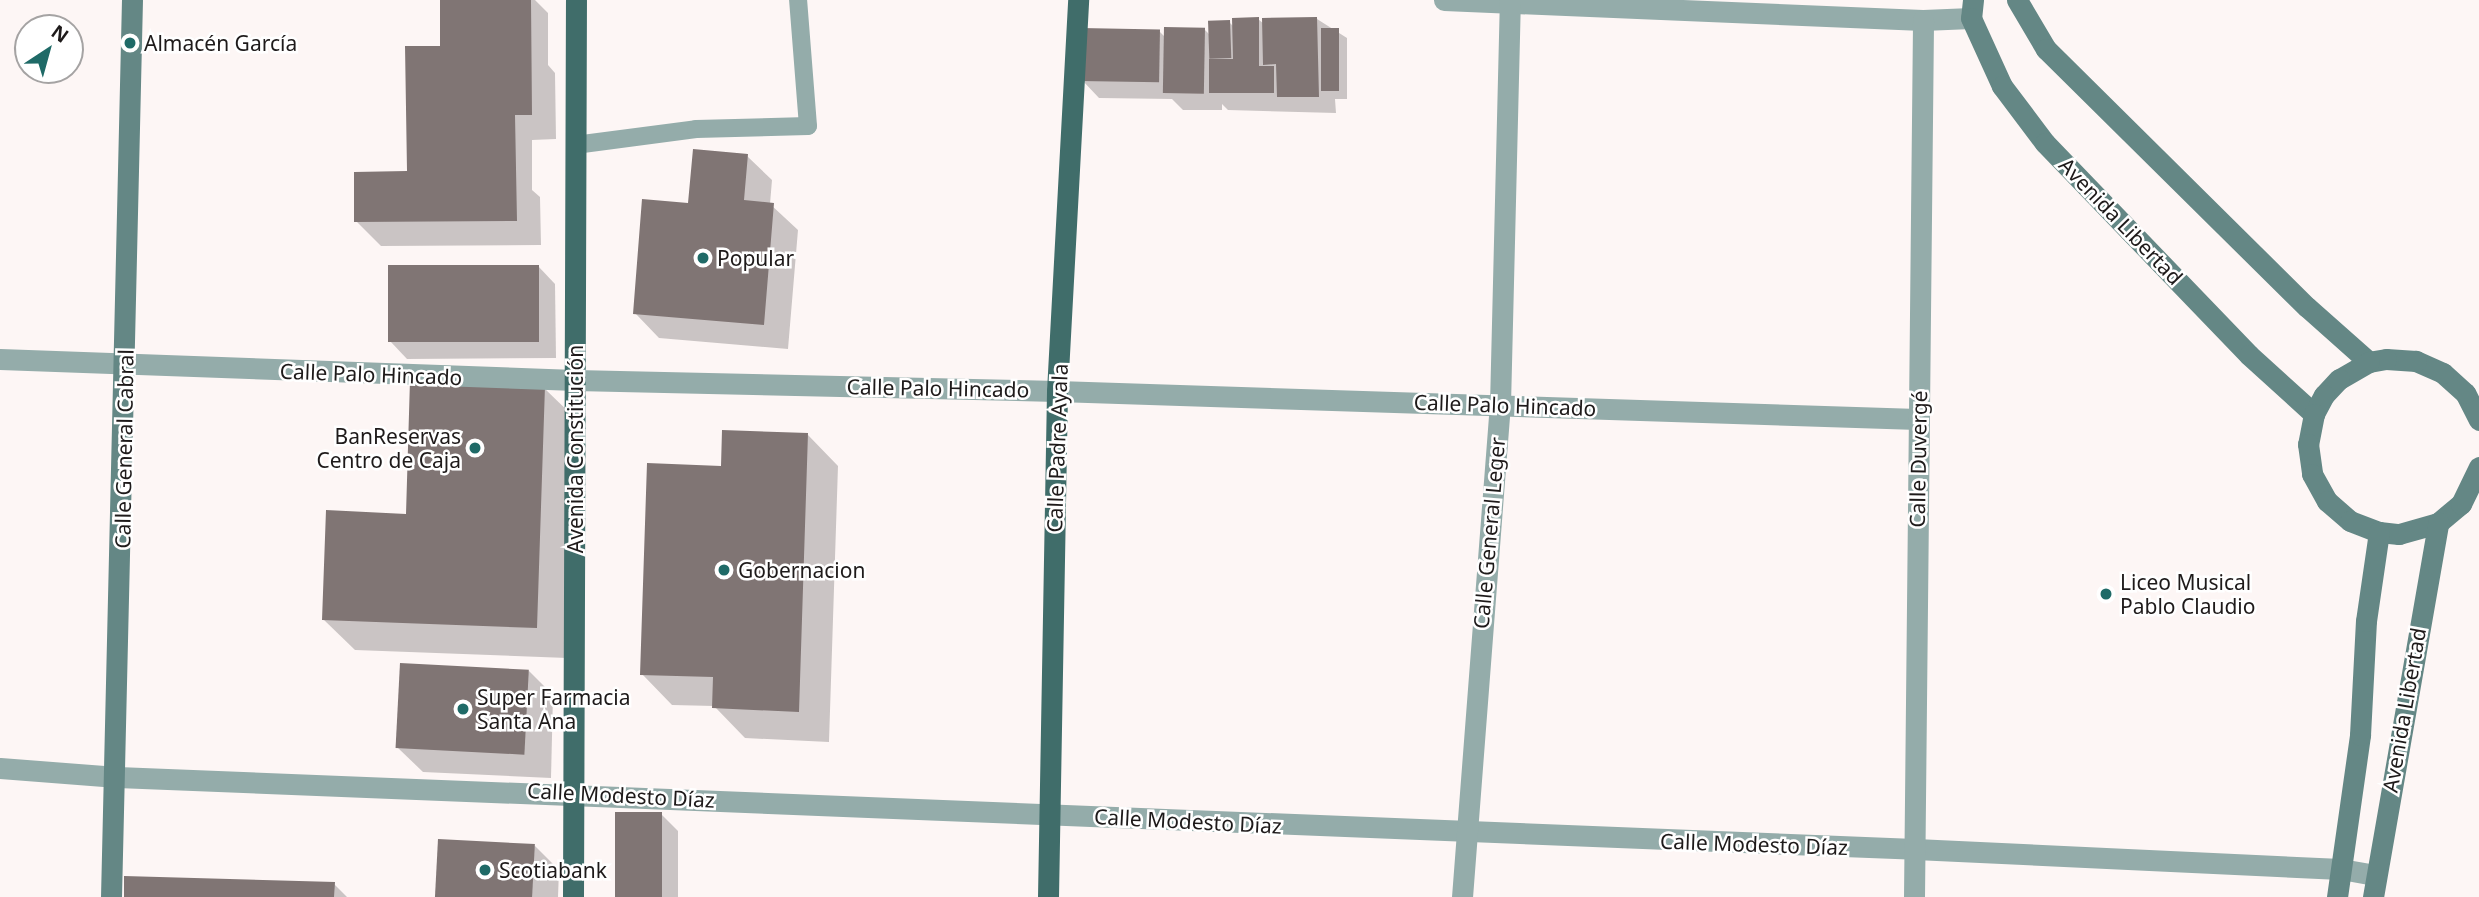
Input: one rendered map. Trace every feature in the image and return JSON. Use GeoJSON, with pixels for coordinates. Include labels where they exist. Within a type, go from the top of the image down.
{"type":"FeatureCollection","features":[{"type":"Feature","properties":{"kind":"main road","name":"Calle General Cabral"},"geometry":{"type":"LineString","coordinates":[[111,897],[117,777],[132,0]]}},
{"type":"Feature","properties":{"kind":"main road","name":"Avenida Constitución"},"geometry":{"type":"LineString","coordinates":[[573,897],[576,0]]}},
{"type":"Feature","properties":{"kind":"main road","name":"Calle Padre Ayala"},"geometry":{"type":"LineString","coordinates":[[1048,897],[1057,391],[1079,0]]}},
{"type":"Feature","properties":{"kind":"main road"},"geometry":{"type":"LineString","coordinates":[[2017,0],[2046,48],[2306,307],[2369,362]]}},
{"type":"Feature","properties":{"kind":"main road","name":"Avenida Libertad"},"geometry":{"type":"LineString","coordinates":[[1972,9],[2002,86],[2045,143],[2249,355],[2314,414]]}},
{"type":"Feature","properties":{"kind":"main road"},"geometry":{"type":"LineString","coordinates":[[2479,421],[2465,393],[2443,373],[2416,361],[2369,362],[2339,379],[2314,414],[2308,444],[2312,474],[2327,501],[2350,521],[2379,532],[2399,534],[2438,523],[2461,504],[2479,467]]}},
{"type":"Feature","properties":{"kind":"main road","name":"Avenida Libertad"},"geometry":{"type":"LineString","coordinates":[[2373,897],[2438,523]]}},
{"type":"Feature","properties":{"kind":"main road","name":"Avenida Libertad"},"geometry":{"type":"LineString","coordinates":[[2337,897],[2360,735],[2365,621],[2379,532]]}},
{"type":"Feature","properties":{"kind":"street"},"geometry":{"type":"LineString","coordinates":[[1444,0],[1923,20],[1972,9]]}},
{"type":"Feature","properties":{"kind":"street","name":"Calle General Leger"},"geometry":{"type":"LineString","coordinates":[[1462,897],[1464,834],[1500,405],[1510,2]]}},
{"type":"Feature","properties":{"kind":"street","name":"Calle Duvergé"},"geometry":{"type":"LineString","coordinates":[[1914,897],[1923,20]]}},
{"type":"Feature","properties":{"kind":"street","name":"Calle Palo Hincado"},"geometry":{"type":"LineString","coordinates":[[0,359],[126,366],[1057,391],[1918,419]]}},
{"type":"Feature","properties":{"kind":"street","name":"Calle Modesto Díaz"},"geometry":{"type":"LineString","coordinates":[[0,768],[117,777],[575,792],[1464,834],[1915,849],[2341,869],[2375,875]]}},
{"type":"Feature","properties":{"kind":"lane"},"geometry":{"type":"LineString","coordinates":[[575,145],[696,130],[808,126],[798,0]]}},
{"type":"Feature","properties":{"kind":"building"},"geometry":{"type":"Polygon","coordinates":[[[440,0],[531,0],[532,115],[515,115],[517,221],[354,222],[354,172],[407,171],[405,46],[440,46],[440,0]]]}},
{"type":"Feature","properties":{"kind":"building"},"geometry":{"type":"Polygon","coordinates":[[[1259,17],[1259,66],[1274,66],[1274,93],[1209,93],[1209,59],[1233,59],[1232,18],[1259,17]]]}},
{"type":"Feature","properties":{"kind":"building"},"geometry":{"type":"Polygon","coordinates":[[[1317,17],[1319,97],[1277,97],[1276,64],[1263,65],[1262,18],[1317,17]]]}},
{"type":"Feature","properties":{"kind":"building"},"geometry":{"type":"Polygon","coordinates":[[[1230,20],[1231,58],[1209,59],[1208,21],[1230,20]]]}},
{"type":"Feature","properties":{"kind":"building"},"geometry":{"type":"Polygon","coordinates":[[[1164,27],[1205,28],[1204,94],[1163,93],[1164,27]]]}},
{"type":"Feature","properties":{"kind":"building"},"geometry":{"type":"Polygon","coordinates":[[[1081,28],[1160,29],[1159,82],[1080,81],[1081,28]]]}},
{"type":"Feature","properties":{"kind":"building"},"geometry":{"type":"Polygon","coordinates":[[[1321,28],[1339,28],[1339,91],[1321,91],[1321,28]]]}},
{"type":"Feature","properties":{"kind":"building","name":"Popular"},"geometry":{"type":"Polygon","coordinates":[[[693,149],[748,154],[744,200],[774,203],[764,325],[633,314],[642,199],[688,203],[693,149]]]}},
{"type":"Feature","properties":{"kind":"building"},"geometry":{"type":"Polygon","coordinates":[[[388,265],[539,265],[539,342],[388,342],[388,265]]]}},
{"type":"Feature","properties":{"kind":"building","name":"BanReservas Centro de Caja"},"geometry":{"type":"Polygon","coordinates":[[[410,380],[545,386],[537,628],[322,620],[326,510],[406,514],[410,380]]]}},
{"type":"Feature","properties":{"kind":"building","name":"Gobernacion"},"geometry":{"type":"Polygon","coordinates":[[[722,430],[808,433],[799,712],[712,708],[713,677],[640,675],[647,463],[721,466],[722,430]]]}},
{"type":"Feature","properties":{"kind":"building","name":"Super Farmacia Santa Ana"},"geometry":{"type":"Polygon","coordinates":[[[400,663],[529,670],[524,755],[396,748],[400,663]]]}},
{"type":"Feature","properties":{"kind":"building"},"geometry":{"type":"Polygon","coordinates":[[[615,812],[662,812],[662,897],[615,897],[615,812]]]}},
{"type":"Feature","properties":{"kind":"building","name":"Scotiabank"},"geometry":{"type":"Polygon","coordinates":[[[438,839],[535,844],[532,897],[435,897],[438,839]]]}},
{"type":"Feature","properties":{"kind":"building"},"geometry":{"type":"Polygon","coordinates":[[[124,876],[335,882],[334,897],[124,897],[124,876]]]}},
{"type":"Feature","properties":{"kind":"place","name":"Almacén García"},"geometry":{"type":"Point","coordinates":[130,43]}},
{"type":"Feature","properties":{"kind":"place","name":"Popular"},"geometry":{"type":"Point","coordinates":[703,258]}},
{"type":"Feature","properties":{"kind":"place","name":"BanReservas Centro de Caja"},"geometry":{"type":"Point","coordinates":[475,448]}},
{"type":"Feature","properties":{"kind":"place","name":"Gobernacion"},"geometry":{"type":"Point","coordinates":[724,570]}},
{"type":"Feature","properties":{"kind":"place","name":"Liceo Musical Pablo Claudio"},"geometry":{"type":"Point","coordinates":[2106,594]}},
{"type":"Feature","properties":{"kind":"place","name":"Super Farmacia Santa Ana"},"geometry":{"type":"Point","coordinates":[463,709]}},
{"type":"Feature","properties":{"kind":"place","name":"Scotiabank"},"geometry":{"type":"Point","coordinates":[485,870]}}]}
